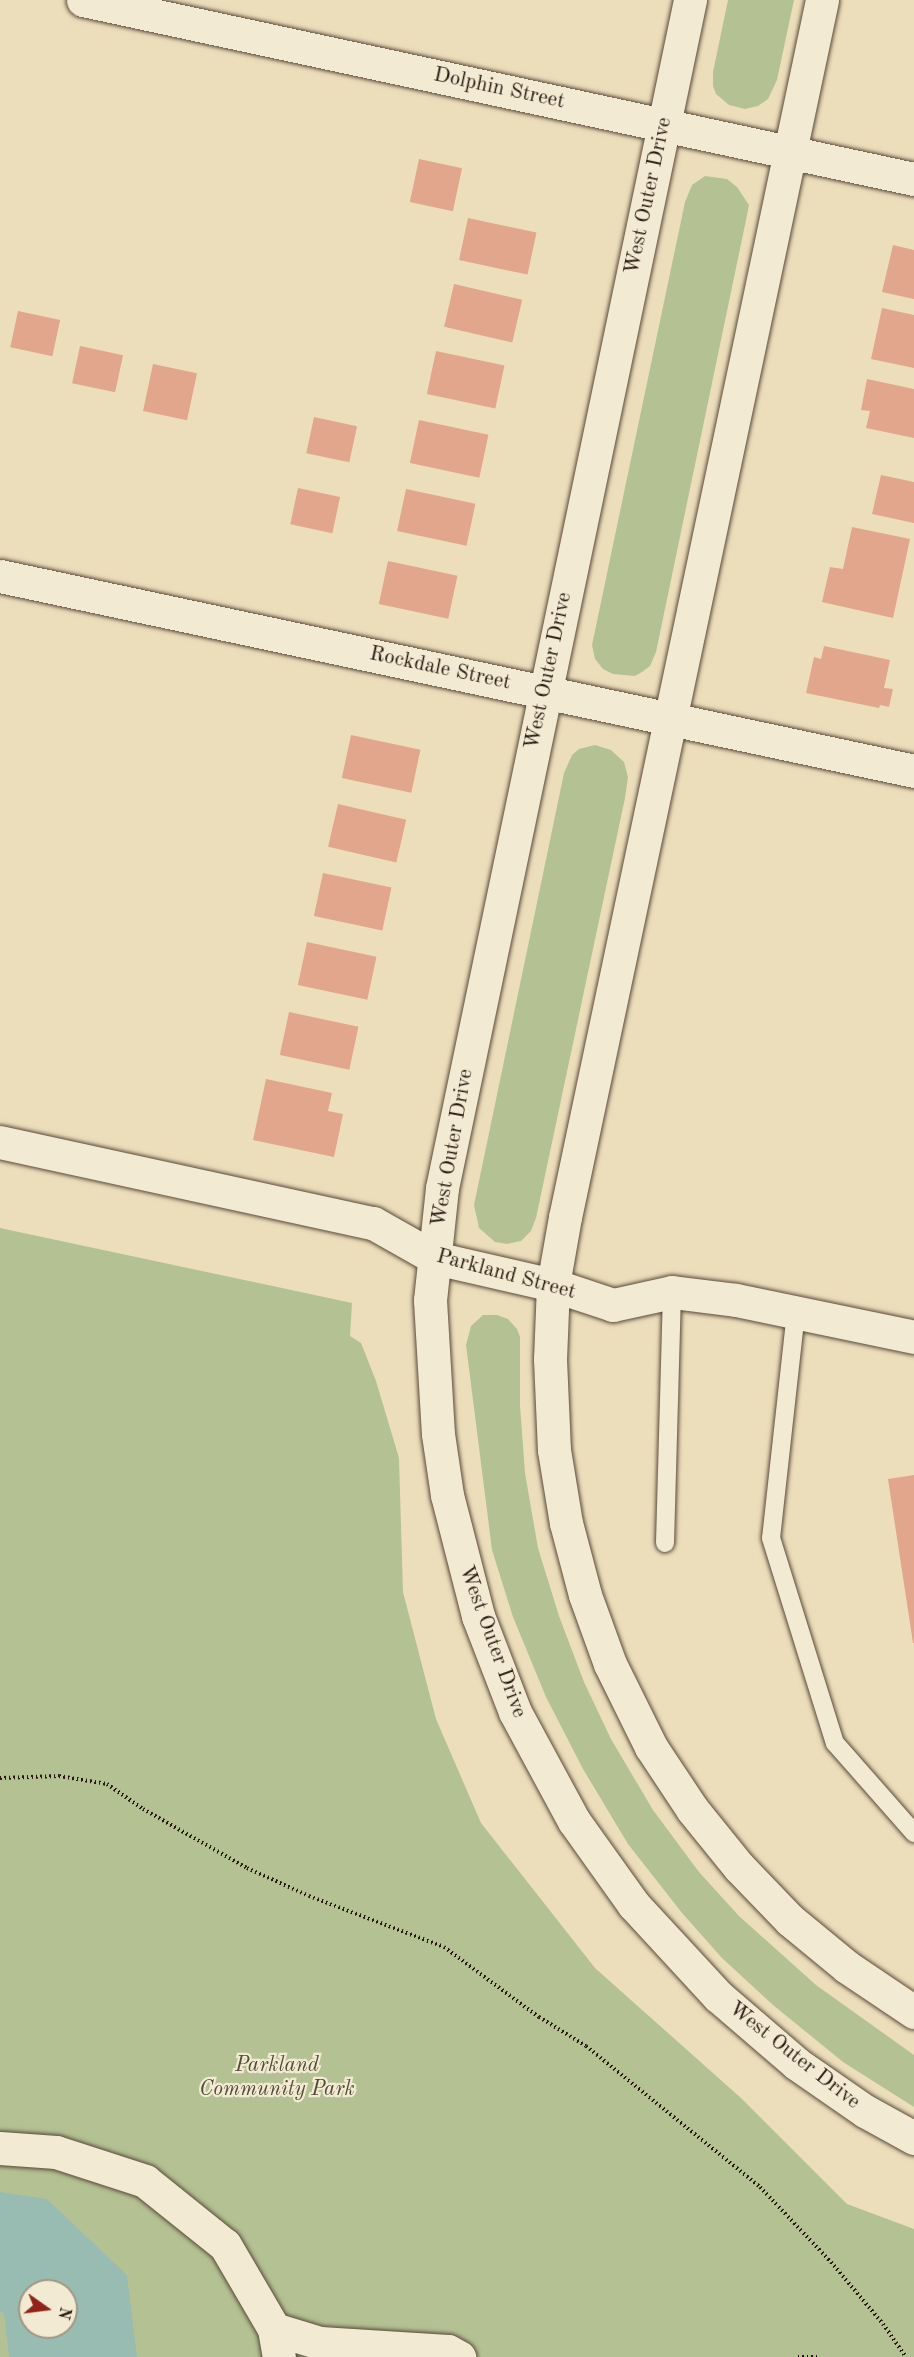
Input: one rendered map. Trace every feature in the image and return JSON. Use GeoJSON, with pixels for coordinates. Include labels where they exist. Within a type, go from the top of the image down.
{"type":"FeatureCollection","features":[{"type":"Feature","properties":{"kind":"main road","name":"Dolphin Street"},"geometry":{"type":"LineString","coordinates":[[83,0],[914,179]]}},
{"type":"Feature","properties":{"kind":"main road","name":"West Outer Drive"},"geometry":{"type":"LineString","coordinates":[[690,0],[442,1188],[430,1300],[432,1372],[447,1495],[478,1616],[515,1712],[543,1768],[574,1821],[634,1905],[718,1996],[797,2064],[865,2111],[914,2138]]}},
{"type":"Feature","properties":{"kind":"main road"},"geometry":{"type":"LineString","coordinates":[[822,0],[553,1285],[550,1359],[554,1450],[566,1523],[585,1595],[610,1664],[651,1747],[692,1809],[738,1867],[790,1920],[831,1954],[914,2012]]}},
{"type":"Feature","properties":{"kind":"main road","name":"Rockdale Street"},"geometry":{"type":"LineString","coordinates":[[0,576],[914,771]]}},
{"type":"Feature","properties":{"kind":"main road","name":"Parkland Street"},"geometry":{"type":"LineString","coordinates":[[0,1142],[373,1222],[435,1258],[553,1285],[613,1305],[672,1292],[736,1300],[914,1337]]}},
{"type":"Feature","properties":{"kind":"main road"},"geometry":{"type":"LineString","coordinates":[[0,2148],[56,2152],[146,2181],[225,2246],[276,2343],[320,2343],[448,2351],[459,2357]]}},
{"type":"Feature","properties":{"kind":"lane"},"geometry":{"type":"LineString","coordinates":[[665,1543],[672,1292]]}},
{"type":"Feature","properties":{"kind":"lane"},"geometry":{"type":"LineString","coordinates":[[796,1312],[771,1538],[835,1743],[914,1833]]}},
{"type":"Feature","properties":{"kind":"path"},"geometry":{"type":"LineString","coordinates":[[0,1778],[59,1776],[107,1784],[143,1809],[247,1868],[309,1896],[444,1947],[539,2017],[586,2046],[760,2187],[838,2271],[883,2324],[906,2357]]}},
{"type":"Feature","properties":{"kind":"path"},"geometry":{"type":"LineString","coordinates":[[798,2357],[817,2357]]}},
{"type":"Feature","properties":{"kind":"green space"},"geometry":{"type":"Polygon","coordinates":[[[728,0],[794,0],[777,80],[768,99],[758,106],[745,109],[729,105],[716,94],[713,86],[713,72],[728,0]]]}},
{"type":"Feature","properties":{"kind":"green space"},"geometry":{"type":"Polygon","coordinates":[[[705,176],[727,179],[737,187],[749,205],[656,652],[650,666],[635,676],[613,674],[603,669],[595,659],[592,645],[685,202],[692,185],[705,176]]]}},
{"type":"Feature","properties":{"kind":"green space"},"geometry":{"type":"Polygon","coordinates":[[[595,745],[611,750],[624,762],[628,777],[625,798],[536,1218],[531,1231],[521,1241],[507,1244],[495,1242],[479,1228],[474,1205],[564,773],[572,755],[579,749],[595,745]]]}},
{"type":"Feature","properties":{"kind":"green space","name":"Parkland Community Park"},"geometry":{"type":"Polygon","coordinates":[[[0,1228],[352,1303],[350,1336],[361,1343],[376,1381],[399,1458],[403,1592],[436,1719],[481,1823],[595,1968],[741,2098],[847,2204],[914,2229],[914,2357],[0,2357],[0,1228]]]}},
{"type":"Feature","properties":{"kind":"green space"},"geometry":{"type":"Polygon","coordinates":[[[483,1315],[497,1315],[508,1319],[517,1329],[520,1337],[520,1405],[525,1473],[538,1548],[559,1616],[584,1682],[611,1739],[653,1810],[699,1872],[739,1916],[816,1985],[914,2055],[914,2107],[843,2062],[773,2005],[722,1958],[682,1913],[628,1844],[583,1769],[546,1697],[513,1617],[492,1550],[466,1345],[471,1326],[483,1315]]]}},
{"type":"Feature","properties":{"kind":"water"},"geometry":{"type":"Polygon","coordinates":[[[0,2192],[47,2199],[127,2275],[137,2357],[9,2357],[4,2314],[0,2311],[0,2192]]]}},
{"type":"Feature","properties":{"kind":"building"},"geometry":{"type":"Polygon","coordinates":[[[419,159],[462,168],[453,211],[410,202],[419,159]]]}},
{"type":"Feature","properties":{"kind":"building"},"geometry":{"type":"Polygon","coordinates":[[[468,218],[536,233],[528,275],[459,260],[468,218]]]}},
{"type":"Feature","properties":{"kind":"building"},"geometry":{"type":"Polygon","coordinates":[[[893,245],[914,250],[914,299],[882,292],[893,245]]]}},
{"type":"Feature","properties":{"kind":"building"},"geometry":{"type":"Polygon","coordinates":[[[454,284],[522,300],[512,343],[444,327],[454,284]]]}},
{"type":"Feature","properties":{"kind":"building"},"geometry":{"type":"Polygon","coordinates":[[[882,308],[914,315],[914,368],[871,359],[882,308]]]}},
{"type":"Feature","properties":{"kind":"building"},"geometry":{"type":"Polygon","coordinates":[[[18,311],[60,320],[52,356],[10,347],[18,311]]]}},
{"type":"Feature","properties":{"kind":"building"},"geometry":{"type":"Polygon","coordinates":[[[80,346],[123,355],[115,392],[72,383],[80,346]]]}},
{"type":"Feature","properties":{"kind":"building"},"geometry":{"type":"Polygon","coordinates":[[[436,351],[504,366],[495,409],[427,394],[436,351]]]}},
{"type":"Feature","properties":{"kind":"building"},"geometry":{"type":"Polygon","coordinates":[[[153,364],[197,373],[187,420],[143,411],[153,364]]]}},
{"type":"Feature","properties":{"kind":"building"},"geometry":{"type":"Polygon","coordinates":[[[867,379],[914,389],[914,438],[866,428],[870,411],[861,410],[867,379]]]}},
{"type":"Feature","properties":{"kind":"building"},"geometry":{"type":"Polygon","coordinates":[[[314,417],[357,426],[349,462],[306,453],[314,417]]]}},
{"type":"Feature","properties":{"kind":"building"},"geometry":{"type":"Polygon","coordinates":[[[419,420],[488,435],[479,478],[410,463],[419,420]]]}},
{"type":"Feature","properties":{"kind":"building"},"geometry":{"type":"Polygon","coordinates":[[[881,475],[914,482],[914,523],[872,514],[881,475]]]}},
{"type":"Feature","properties":{"kind":"building"},"geometry":{"type":"Polygon","coordinates":[[[298,488],[340,497],[332,533],[290,524],[298,488]]]}},
{"type":"Feature","properties":{"kind":"building"},"geometry":{"type":"Polygon","coordinates":[[[406,489],[475,504],[467,546],[397,531],[406,489]]]}},
{"type":"Feature","properties":{"kind":"building"},"geometry":{"type":"Polygon","coordinates":[[[852,527],[910,539],[893,618],[822,602],[830,567],[843,569],[852,527]]]}},
{"type":"Feature","properties":{"kind":"building"},"geometry":{"type":"Polygon","coordinates":[[[388,561],[457,576],[448,619],[379,604],[388,561]]]}},
{"type":"Feature","properties":{"kind":"building"},"geometry":{"type":"Polygon","coordinates":[[[824,646],[890,660],[884,688],[893,689],[889,707],[880,705],[879,708],[806,693],[814,657],[821,659],[824,646]]]}},
{"type":"Feature","properties":{"kind":"building"},"geometry":{"type":"Polygon","coordinates":[[[351,735],[420,750],[411,793],[342,778],[351,735]]]}},
{"type":"Feature","properties":{"kind":"building"},"geometry":{"type":"Polygon","coordinates":[[[338,804],[406,820],[396,863],[328,847],[338,804]]]}},
{"type":"Feature","properties":{"kind":"building"},"geometry":{"type":"Polygon","coordinates":[[[323,873],[391,888],[382,931],[314,916],[323,873]]]}},
{"type":"Feature","properties":{"kind":"building"},"geometry":{"type":"Polygon","coordinates":[[[307,942],[376,957],[367,1000],[298,985],[307,942]]]}},
{"type":"Feature","properties":{"kind":"building"},"geometry":{"type":"Polygon","coordinates":[[[289,1012],[358,1027],[349,1070],[280,1055],[289,1012]]]}},
{"type":"Feature","properties":{"kind":"building"},"geometry":{"type":"Polygon","coordinates":[[[266,1079],[332,1093],[328,1111],[343,1114],[334,1157],[253,1140],[266,1079]]]}},
{"type":"Feature","properties":{"kind":"building"},"geometry":{"type":"Polygon","coordinates":[[[914,1475],[914,1643],[913,1643],[888,1479],[914,1475]]]}}]}
